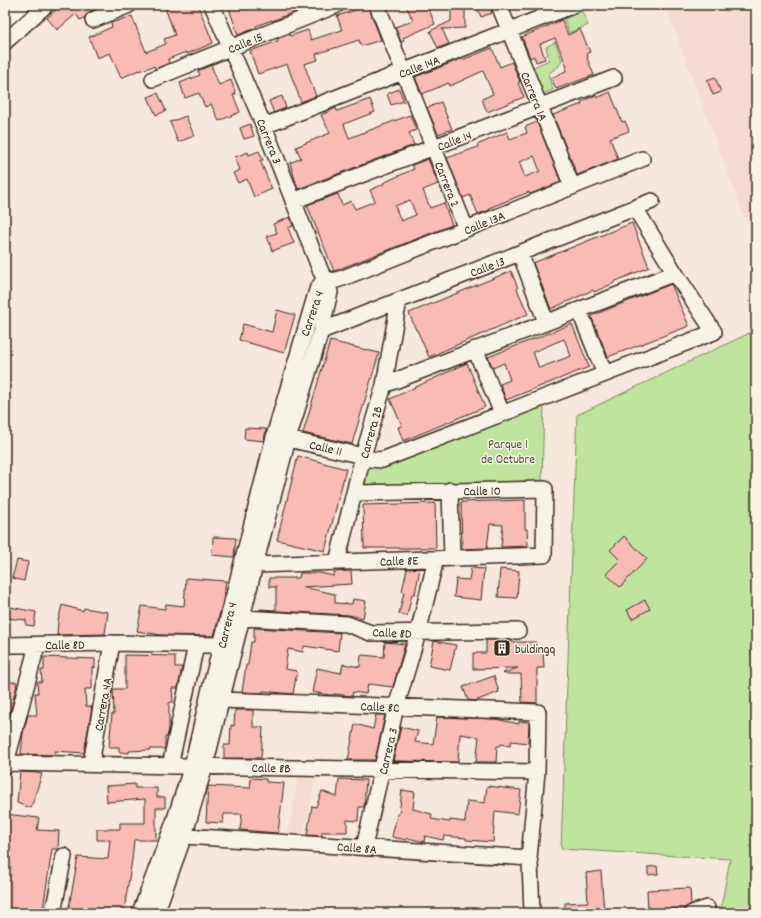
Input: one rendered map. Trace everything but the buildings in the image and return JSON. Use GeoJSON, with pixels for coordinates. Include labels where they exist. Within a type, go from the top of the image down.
{"type":"FeatureCollection","features":[{"type":"Feature","properties":{"kind":"street"},"geometry":{"type":"LineString","coordinates":[[93,20],[129,5]]}},
{"type":"Feature","properties":{"kind":"street","name":"Carrera 3"},"geometry":{"type":"LineString","coordinates":[[212,5],[264,126],[321,272],[325,278]]}},
{"type":"Feature","properties":{"kind":"street","name":"Calle 15"},"geometry":{"type":"LineString","coordinates":[[153,79],[337,5]]}},
{"type":"Feature","properties":{"kind":"street","name":"Carrera 2"},"geometry":{"type":"LineString","coordinates":[[377,5],[466,230]]}},
{"type":"Feature","properties":{"kind":"street","name":"Carrera 1A"},"geometry":{"type":"LineString","coordinates":[[499,5],[572,186]]}},
{"type":"Feature","properties":{"kind":"street","name":"Calle 14A"},"geometry":{"type":"LineString","coordinates":[[264,126],[574,5]]}},
{"type":"Feature","properties":{"kind":"street"},"geometry":{"type":"LineString","coordinates":[[5,20],[18,6]]}},
{"type":"Feature","properties":{"kind":"street"},"geometry":{"type":"LineString","coordinates":[[18,6],[23,26]]}},
{"type":"Feature","properties":{"kind":"street"},"geometry":{"type":"LineString","coordinates":[[5,42],[23,26],[39,7]]}},
{"type":"Feature","properties":{"kind":"street","name":"Calle 14"},"geometry":{"type":"LineString","coordinates":[[293,201],[614,78]]}},
{"type":"Feature","properties":{"kind":"street","name":"Calle 13A"},"geometry":{"type":"LineString","coordinates":[[325,278],[333,281],[343,278],[642,159]]}},
{"type":"Feature","properties":{"kind":"street","name":"Calle 13"},"geometry":{"type":"LineString","coordinates":[[321,331],[652,201]]}},
{"type":"Feature","properties":{"kind":"street"},"geometry":{"type":"LineString","coordinates":[[384,384],[675,273],[634,208]]}},
{"type":"Feature","properties":{"kind":"street"},"geometry":{"type":"LineString","coordinates":[[520,253],[546,322]]}},
{"type":"Feature","properties":{"kind":"street","name":"Calle 11"},"geometry":{"type":"LineString","coordinates":[[288,439],[363,456],[370,459],[382,460],[714,332],[675,273]]}},
{"type":"Feature","properties":{"kind":"street","name":"Carrera 4"},"geometry":{"type":"LineString","coordinates":[[140,913],[173,825],[199,766],[221,700],[288,439],[321,331],[330,292],[325,278]]}},
{"type":"Feature","properties":{"kind":"street","name":"Carrera 4"},"geometry":{"type":"LineString","coordinates":[[156,913],[184,836],[199,766],[221,645],[285,396],[317,290],[325,278]]}},
{"type":"Feature","properties":{"kind":"street","name":"Carrera 2B"},"geometry":{"type":"LineString","coordinates":[[336,562],[363,456],[384,384],[399,300]]}},
{"type":"Feature","properties":{"kind":"street"},"geometry":{"type":"LineString","coordinates":[[579,310],[605,374]]}},
{"type":"Feature","properties":{"kind":"street"},"geometry":{"type":"LineString","coordinates":[[475,349],[502,413]]}},
{"type":"Feature","properties":{"kind":"street","name":"Calle 10"},"geometry":{"type":"LineString","coordinates":[[354,493],[545,489],[544,555]]}},
{"type":"Feature","properties":{"kind":"street"},"geometry":{"type":"LineString","coordinates":[[450,490],[452,558]]}},
{"type":"Feature","properties":{"kind":"street","name":"Calle 8E"},"geometry":{"type":"LineString","coordinates":[[255,565],[544,555]]}},
{"type":"Feature","properties":{"kind":"street","name":"Carrera 3"},"geometry":{"type":"LineString","coordinates":[[364,848],[396,707],[418,633],[436,559]]}},
{"type":"Feature","properties":{"kind":"street","name":"Calle 8D"},"geometry":{"type":"LineString","coordinates":[[243,618],[347,624],[371,633],[518,631]]}},
{"type":"Feature","properties":{"kind":"street","name":"Carrera 4A"},"geometry":{"type":"LineString","coordinates":[[91,764],[112,644]]}},
{"type":"Feature","properties":{"kind":"street","name":"Calle 8D"},"geometry":{"type":"LineString","coordinates":[[5,645],[221,645]]}},
{"type":"Feature","properties":{"kind":"street"},"geometry":{"type":"LineString","coordinates":[[5,764],[36,645]]}},
{"type":"Feature","properties":{"kind":"street"},"geometry":{"type":"LineString","coordinates":[[170,766],[196,645]]}},
{"type":"Feature","properties":{"kind":"street","name":"Calle 8C"},"geometry":{"type":"LineString","coordinates":[[221,700],[538,712],[537,772]]}},
{"type":"Feature","properties":{"kind":"street","name":"Calle 8B"},"geometry":{"type":"LineString","coordinates":[[5,764],[91,764],[537,772]]}},
{"type":"Feature","properties":{"kind":"street"},"geometry":{"type":"LineString","coordinates":[[532,913],[529,858],[537,772]]}},
{"type":"Feature","properties":{"kind":"street","name":"Calle 8A"},"geometry":{"type":"LineString","coordinates":[[184,836],[529,858]]}},
{"type":"Feature","properties":{"kind":"street"},"geometry":{"type":"LineString","coordinates":[[53,913],[64,856]]}},
{"type":"Feature","properties":{"kind":"street"},"geometry":{"type":"LineString","coordinates":[[692,913],[707,908]]}},
{"type":"Feature","properties":{"kind":"shaded area"},"geometry":{"type":"Polygon","coordinates":[[[665,5],[756,5],[756,221],[744,217],[665,5]]]}},
{"type":"Feature","properties":{"kind":"shaded area"},"geometry":{"type":"Polygon","coordinates":[[[299,773],[316,774],[304,835],[288,833],[299,773]]]}},
{"type":"Feature","properties":{"kind":"green space"},"geometry":{"type":"Polygon","coordinates":[[[582,11],[588,25],[569,33],[564,19],[582,11]]]}},
{"type":"Feature","properties":{"kind":"green space"},"geometry":{"type":"Polygon","coordinates":[[[555,42],[562,60],[559,66],[548,74],[553,90],[538,96],[529,69],[549,60],[546,47],[555,42]]]}},
{"type":"Feature","properties":{"kind":"green space"},"geometry":{"type":"Polygon","coordinates":[[[756,330],[756,913],[720,913],[730,859],[561,849],[577,415],[756,330]]]}},
{"type":"Feature","properties":{"kind":"green space","name":"Parque 1 de Octubre"},"geometry":{"type":"Polygon","coordinates":[[[544,401],[542,483],[354,493],[359,473],[382,460],[544,401]]]}},
{"type":"Feature","properties":{"kind":"place","name":"buldingq"},"geometry":{"type":"Point","coordinates":[502,648]}}]}
